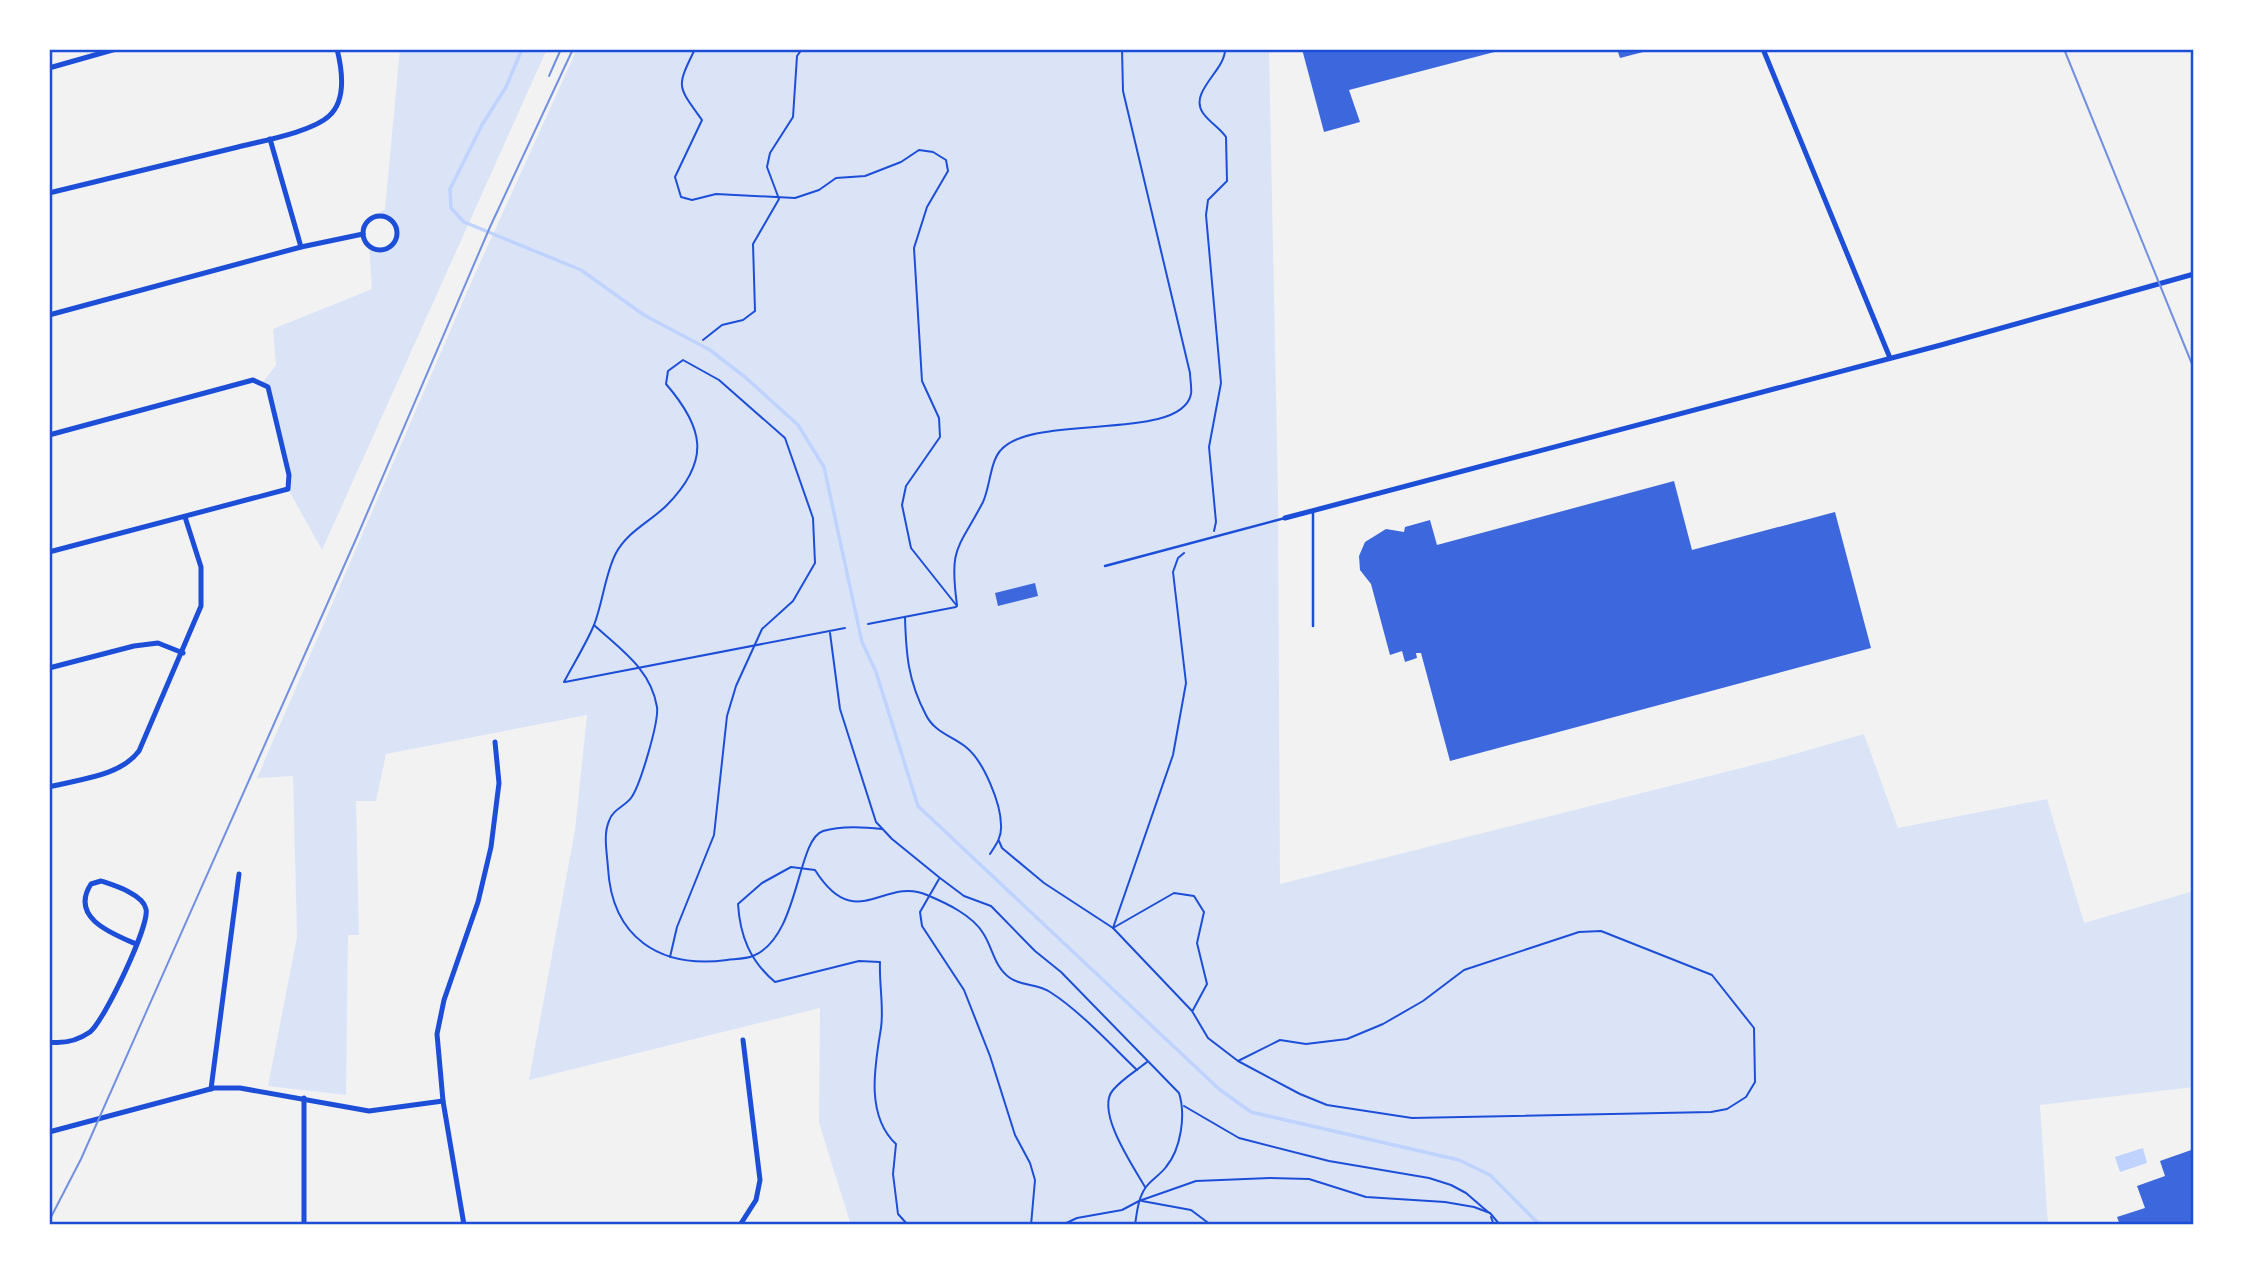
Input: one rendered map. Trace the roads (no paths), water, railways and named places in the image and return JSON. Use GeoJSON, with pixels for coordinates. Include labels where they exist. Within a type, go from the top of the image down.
{"type":"FeatureCollection","features":[{"type":"Feature","properties":{"kind":"street"},"geometry":{"type":"LineString","coordinates":[[49,68],[116,49]]}},
{"type":"Feature","properties":{"kind":"street"},"geometry":{"type":"LineString","coordinates":[[49,193],[270,138],[315,124],[330,116],[341,90],[342,72],[337,49]]}},
{"type":"Feature","properties":{"kind":"street"},"geometry":{"type":"LineString","coordinates":[[1763,49],[1890,358]]}},
{"type":"Feature","properties":{"kind":"street"},"geometry":{"type":"LineString","coordinates":[[270,138],[301,247]]}},
{"type":"Feature","properties":{"kind":"street"},"geometry":{"type":"LineString","coordinates":[[379,216],[391,221],[397,234],[393,243],[381,250],[369,246],[363,234],[369,220],[379,216]]}},
{"type":"Feature","properties":{"kind":"street"},"geometry":{"type":"LineString","coordinates":[[49,315],[301,247],[363,234]]}},
{"type":"Feature","properties":{"kind":"street"},"geometry":{"type":"LineString","coordinates":[[1285,518],[1890,358],[2194,274]]}},
{"type":"Feature","properties":{"kind":"street"},"geometry":{"type":"LineString","coordinates":[[49,435],[253,380],[262,383],[270,394],[289,475],[288,489],[49,552]]}},
{"type":"Feature","properties":{"kind":"street"},"geometry":{"type":"LineString","coordinates":[[49,788],[118,769],[130,762],[139,751],[201,606],[203,585],[196,548],[185,517]]}},
{"type":"Feature","properties":{"kind":"street"},"geometry":{"type":"LineString","coordinates":[[49,668],[134,646],[158,643],[183,653]]}},
{"type":"Feature","properties":{"kind":"street"},"geometry":{"type":"LineString","coordinates":[[464,1225],[443,1101],[437,1034],[444,1000],[478,902],[491,847],[499,783],[495,742]]}},
{"type":"Feature","properties":{"kind":"street"},"geometry":{"type":"LineString","coordinates":[[211,1089],[239,874]]}},
{"type":"Feature","properties":{"kind":"street"},"geometry":{"type":"LineString","coordinates":[[49,1042],[65,1044],[90,1032],[104,1016],[136,944],[146,918],[143,902],[101,881],[91,884],[86,897],[91,920],[101,928],[136,944]]}},
{"type":"Feature","properties":{"kind":"street"},"geometry":{"type":"LineString","coordinates":[[740,1225],[756,1200],[760,1180],[743,1040]]}},
{"type":"Feature","properties":{"kind":"street"},"geometry":{"type":"LineString","coordinates":[[49,1132],[211,1089],[240,1088],[369,1111],[443,1101]]}},
{"type":"Feature","properties":{"kind":"street"},"geometry":{"type":"LineString","coordinates":[[304,1098],[304,1225]]}},
{"type":"Feature","properties":{"kind":"lane"},"geometry":{"type":"LineString","coordinates":[[1313,511],[1313,626]]}},
{"type":"Feature","properties":{"kind":"lane"},"geometry":{"type":"LineString","coordinates":[[1105,566],[1285,518]]}},
{"type":"Feature","properties":{"kind":"water"},"geometry":{"type":"Polygon","coordinates":[[[2143,1148],[2147,1163],[2120,1172],[2115,1157],[2143,1148]]]}},
{"type":"Feature","properties":{"kind":"waterway"},"geometry":{"type":"LineString","coordinates":[[522,49],[506,87],[482,125],[450,189],[451,208],[464,222],[581,270],[644,315],[710,350],[745,377],[798,425],[824,467],[862,642],[876,672],[918,806],[1219,1089],[1251,1112],[1459,1160],[1490,1175],[1540,1225]]}},
{"type":"Feature","properties":{"kind":"tram line"},"geometry":{"type":"LineString","coordinates":[[549,76],[561,49]]}},
{"type":"Feature","properties":{"kind":"tram line"},"geometry":{"type":"LineString","coordinates":[[49,1221],[81,1159],[356,539],[490,227],[573,49]]}},
{"type":"Feature","properties":{"kind":"tram line"},"geometry":{"type":"LineString","coordinates":[[2064,49],[2194,369]]}}]}
